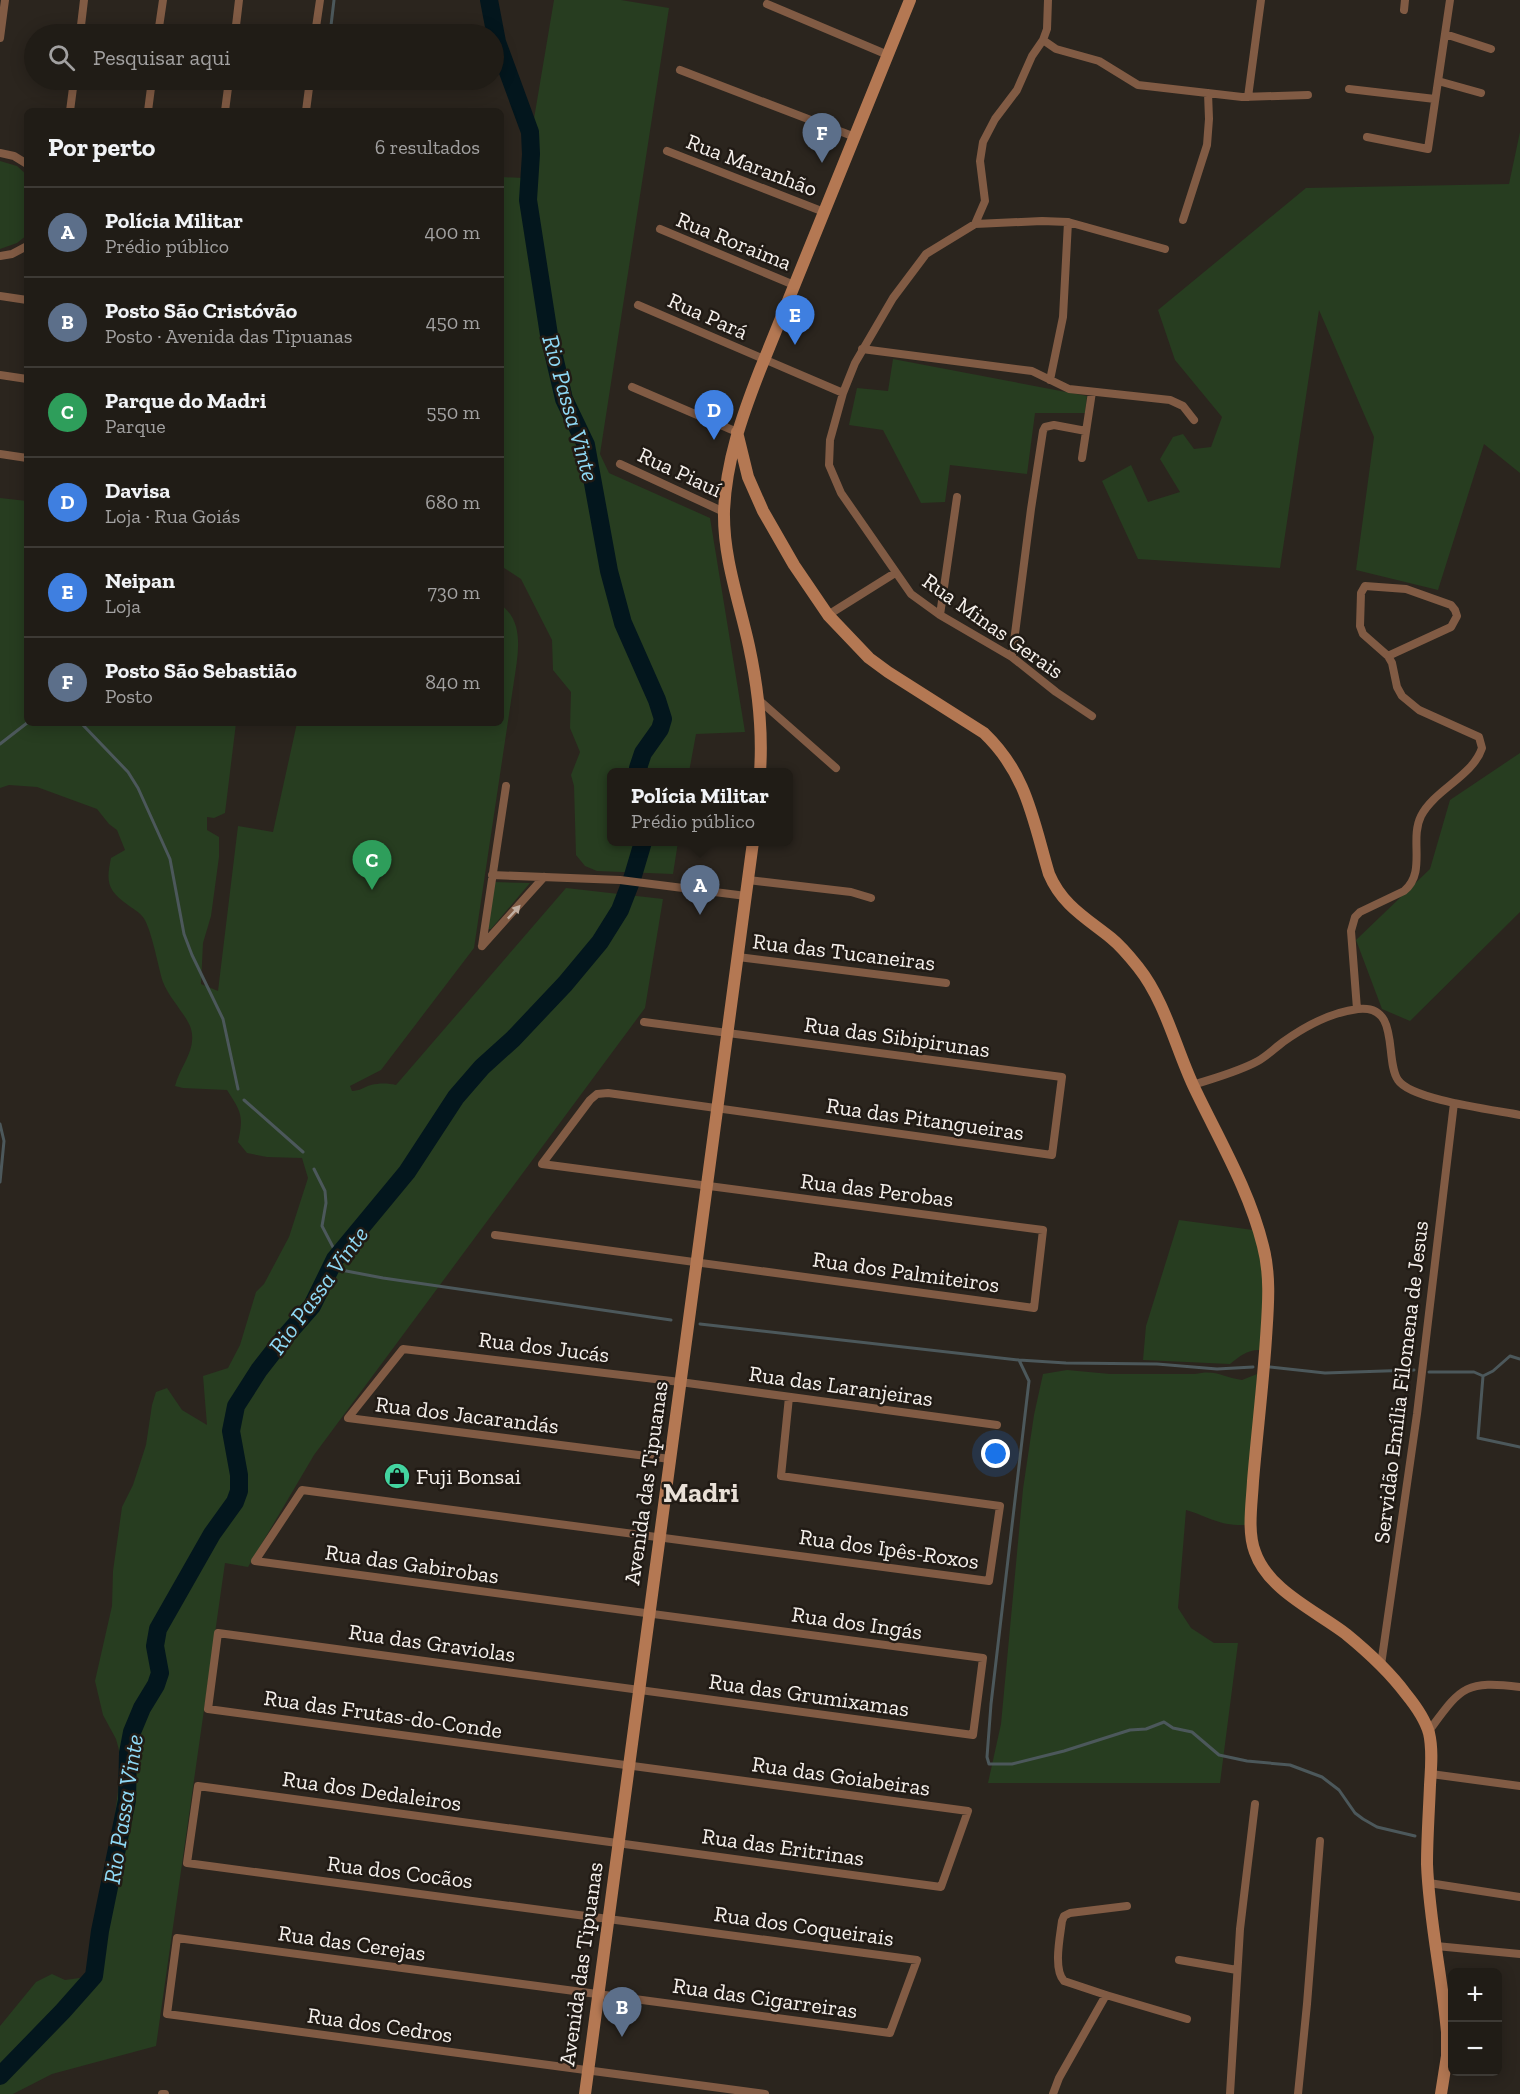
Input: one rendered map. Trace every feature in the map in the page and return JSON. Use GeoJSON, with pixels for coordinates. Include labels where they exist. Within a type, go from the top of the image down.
{"type":"FeatureCollection","features":[{"type":"Feature","properties":{"kind":"main road"},"geometry":{"type":"LineString","coordinates":[[760,768],[760,701],[727,553],[724,513],[728,476],[737,432],[764,360],[910,0]]}},
{"type":"Feature","properties":{"kind":"main road"},"geometry":{"type":"LineString","coordinates":[[737,432],[748,477],[763,511],[794,565],[828,615],[869,658],[984,733],[997,745],[1011,764],[1022,784],[1055,888],[1062,899],[1117,943],[1139,968],[1165,1014],[1193,1085],[1245,1191],[1256,1220],[1268,1276],[1267,1326],[1252,1498],[1252,1531],[1256,1555],[1267,1572],[1283,1588],[1344,1632],[1381,1665],[1405,1692],[1423,1718],[1428,1732],[1431,1774],[1428,1883],[1447,2032],[1447,2056],[1441,2094]]}},
{"type":"Feature","properties":{"kind":"main road","name":"Avenida das Tipuanas"},"geometry":{"type":"LineString","coordinates":[[585,2094],[752,846]]}},
{"type":"Feature","properties":{"kind":"street"},"geometry":{"type":"LineString","coordinates":[[0,38],[5,0]]}},
{"type":"Feature","properties":{"kind":"street"},"geometry":{"type":"LineString","coordinates":[[81,24],[84,0]]}},
{"type":"Feature","properties":{"kind":"street"},"geometry":{"type":"LineString","coordinates":[[159,24],[163,0]]}},
{"type":"Feature","properties":{"kind":"street"},"geometry":{"type":"LineString","coordinates":[[236,24],[239,0]]}},
{"type":"Feature","properties":{"kind":"street"},"geometry":{"type":"LineString","coordinates":[[316,24],[320,0]]}},
{"type":"Feature","properties":{"kind":"street"},"geometry":{"type":"LineString","coordinates":[[1048,0],[1047,28],[1043,40],[1032,56],[1017,90],[985,136],[980,161],[985,201],[975,224],[1068,222],[1166,249]]}},
{"type":"Feature","properties":{"kind":"street"},"geometry":{"type":"LineString","coordinates":[[1248,97],[1261,0]]}},
{"type":"Feature","properties":{"kind":"street"},"geometry":{"type":"LineString","coordinates":[[1404,10],[1405,0]]}},
{"type":"Feature","properties":{"kind":"street"},"geometry":{"type":"LineString","coordinates":[[1367,137],[1428,149],[1450,0]]}},
{"type":"Feature","properties":{"kind":"street"},"geometry":{"type":"LineString","coordinates":[[767,4],[888,55]]}},
{"type":"Feature","properties":{"kind":"street"},"geometry":{"type":"LineString","coordinates":[[1445,34],[1491,49]]}},
{"type":"Feature","properties":{"kind":"street"},"geometry":{"type":"LineString","coordinates":[[1043,40],[1056,49],[1099,61],[1138,85],[1248,97],[1308,95]]}},
{"type":"Feature","properties":{"kind":"street"},"geometry":{"type":"LineString","coordinates":[[680,70],[855,137]]}},
{"type":"Feature","properties":{"kind":"street"},"geometry":{"type":"LineString","coordinates":[[1438,81],[1481,93]]}},
{"type":"Feature","properties":{"kind":"street"},"geometry":{"type":"LineString","coordinates":[[1349,88],[1435,99]]}},
{"type":"Feature","properties":{"kind":"street"},"geometry":{"type":"LineString","coordinates":[[70,108],[73,90]]}},
{"type":"Feature","properties":{"kind":"street"},"geometry":{"type":"LineString","coordinates":[[148,108],[151,90]]}},
{"type":"Feature","properties":{"kind":"street"},"geometry":{"type":"LineString","coordinates":[[225,108],[228,90]]}},
{"type":"Feature","properties":{"kind":"street"},"geometry":{"type":"LineString","coordinates":[[306,108],[309,90]]}},
{"type":"Feature","properties":{"kind":"street"},"geometry":{"type":"LineString","coordinates":[[1183,220],[1207,145],[1208,93]]}},
{"type":"Feature","properties":{"kind":"street","name":"Rua Maranhão"},"geometry":{"type":"LineString","coordinates":[[667,151],[824,212]]}},
{"type":"Feature","properties":{"kind":"street"},"geometry":{"type":"LineString","coordinates":[[0,153],[14,156],[24,162]]}},
{"type":"Feature","properties":{"kind":"street"},"geometry":{"type":"LineString","coordinates":[[1050,380],[1063,317],[1068,222]]}},
{"type":"Feature","properties":{"kind":"street","name":"Rua Minas Gerais"},"geometry":{"type":"LineString","coordinates":[[975,224],[926,254],[893,298],[862,349],[843,393],[830,440],[829,465],[841,493],[895,573],[917,600],[1012,657],[1068,702],[1092,716]]}},
{"type":"Feature","properties":{"kind":"street","name":"Rua Roraima"},"geometry":{"type":"LineString","coordinates":[[660,230],[794,285]]}},
{"type":"Feature","properties":{"kind":"street"},"geometry":{"type":"LineString","coordinates":[[0,257],[24,248]]}},
{"type":"Feature","properties":{"kind":"street"},"geometry":{"type":"LineString","coordinates":[[0,296],[24,300]]}},
{"type":"Feature","properties":{"kind":"street","name":"Rua Pará"},"geometry":{"type":"LineString","coordinates":[[638,304],[843,393]]}},
{"type":"Feature","properties":{"kind":"street"},"geometry":{"type":"LineString","coordinates":[[862,349],[1032,371],[1069,389],[1176,401],[1194,420]]}},
{"type":"Feature","properties":{"kind":"street"},"geometry":{"type":"LineString","coordinates":[[0,375],[24,379]]}},
{"type":"Feature","properties":{"kind":"street"},"geometry":{"type":"LineString","coordinates":[[632,387],[737,432]]}},
{"type":"Feature","properties":{"kind":"street"},"geometry":{"type":"LineString","coordinates":[[1082,458],[1092,392]]}},
{"type":"Feature","properties":{"kind":"street"},"geometry":{"type":"LineString","coordinates":[[1012,657],[1043,431],[1045,427],[1054,425],[1086,431]]}},
{"type":"Feature","properties":{"kind":"street"},"geometry":{"type":"LineString","coordinates":[[0,454],[24,458]]}},
{"type":"Feature","properties":{"kind":"street","name":"Rua Piauí"},"geometry":{"type":"LineString","coordinates":[[620,464],[724,513]]}},
{"type":"Feature","properties":{"kind":"street"},"geometry":{"type":"LineString","coordinates":[[940,615],[957,497]]}},
{"type":"Feature","properties":{"kind":"street"},"geometry":{"type":"LineString","coordinates":[[828,615],[895,573]]}},
{"type":"Feature","properties":{"kind":"street"},"geometry":{"type":"LineString","coordinates":[[1357,1009],[1351,931],[1355,917],[1360,912],[1410,886],[1417,866],[1419,819],[1425,809],[1473,764],[1482,747],[1479,737],[1419,710],[1402,696],[1396,687],[1392,663],[1388,656],[1363,634],[1360,626],[1363,587],[1406,589],[1451,605],[1457,616],[1451,627],[1388,656]]}},
{"type":"Feature","properties":{"kind":"street"},"geometry":{"type":"LineString","coordinates":[[760,701],[836,768]]}},
{"type":"Feature","properties":{"kind":"street"},"geometry":{"type":"LineString","coordinates":[[506,786],[482,946],[544,877]]}},
{"type":"Feature","properties":{"kind":"street"},"geometry":{"type":"LineString","coordinates":[[492,875],[620,880],[746,896]]}},
{"type":"Feature","properties":{"kind":"street"},"geometry":{"type":"LineString","coordinates":[[748,880],[850,892],[871,898]]}},
{"type":"Feature","properties":{"kind":"street","name":"Rua das Tucaneiras"},"geometry":{"type":"LineString","coordinates":[[738,957],[946,983]]}},
{"type":"Feature","properties":{"kind":"street"},"geometry":{"type":"LineString","coordinates":[[1193,1085],[1258,1061],[1308,1026],[1357,1009],[1366,1009],[1376,1013],[1385,1021],[1398,1081],[1418,1093],[1454,1103],[1520,1115]]}},
{"type":"Feature","properties":{"kind":"street","name":"Rua das Sibipirunas"},"geometry":{"type":"LineString","coordinates":[[644,1022],[1062,1077]]}},
{"type":"Feature","properties":{"kind":"street","name":"Rua das Pitangueiras"},"geometry":{"type":"LineString","coordinates":[[716,1109],[1052,1155],[1062,1077]]}},
{"type":"Feature","properties":{"kind":"street","name":"Rua das Perobas"},"geometry":{"type":"LineString","coordinates":[[716,1109],[608,1093],[597,1094],[542,1164],[1043,1230]]}},
{"type":"Feature","properties":{"kind":"street","name":"Servidão Emília Filomena de Jesus"},"geometry":{"type":"LineString","coordinates":[[1381,1665],[1417,1414],[1454,1103]]}},
{"type":"Feature","properties":{"kind":"street","name":"Rua dos Palmiteiros"},"geometry":{"type":"LineString","coordinates":[[696,1262],[1034,1308],[1043,1230]]}},
{"type":"Feature","properties":{"kind":"street"},"geometry":{"type":"LineString","coordinates":[[495,1235],[696,1262]]}},
{"type":"Feature","properties":{"kind":"street","name":"Rua dos Jucás"},"geometry":{"type":"LineString","coordinates":[[403,1348],[680,1382]]}},
{"type":"Feature","properties":{"kind":"street","name":"Rua dos Jacarandás"},"geometry":{"type":"LineString","coordinates":[[403,1348],[348,1418],[670,1459]]}},
{"type":"Feature","properties":{"kind":"street","name":"Rua das Laranjeiras"},"geometry":{"type":"LineString","coordinates":[[680,1382],[997,1425]]}},
{"type":"Feature","properties":{"kind":"street","name":"Rua dos Ipês-Roxos"},"geometry":{"type":"LineString","coordinates":[[660,1536],[989,1581],[1000,1506],[781,1476],[789,1397]]}},
{"type":"Feature","properties":{"kind":"street","name":"Rua das Gabirobas"},"geometry":{"type":"LineString","coordinates":[[649,1614],[255,1561],[302,1490],[660,1536]]}},
{"type":"Feature","properties":{"kind":"street","name":"Rua dos Ingás"},"geometry":{"type":"LineString","coordinates":[[649,1614],[983,1658],[973,1735]]}},
{"type":"Feature","properties":{"kind":"street","name":"Rua das Graviolas"},"geometry":{"type":"LineString","coordinates":[[218,1633],[640,1690]]}},
{"type":"Feature","properties":{"kind":"street","name":"Rua das Frutas-do-Conde"},"geometry":{"type":"LineString","coordinates":[[218,1633],[208,1708],[629,1765]]}},
{"type":"Feature","properties":{"kind":"street"},"geometry":{"type":"LineString","coordinates":[[1428,1732],[1454,1697],[1471,1686],[1490,1684],[1520,1687]]}},
{"type":"Feature","properties":{"kind":"street","name":"Rua das Grumixamas"},"geometry":{"type":"LineString","coordinates":[[640,1690],[973,1735]]}},
{"type":"Feature","properties":{"kind":"street","name":"Rua das Goiabeiras"},"geometry":{"type":"LineString","coordinates":[[629,1765],[968,1811],[941,1887]]}},
{"type":"Feature","properties":{"kind":"street"},"geometry":{"type":"LineString","coordinates":[[1431,1774],[1520,1786]]}},
{"type":"Feature","properties":{"kind":"street","name":"Rua dos Dedaleiros"},"geometry":{"type":"LineString","coordinates":[[188,1863],[198,1786],[619,1842]]}},
{"type":"Feature","properties":{"kind":"street"},"geometry":{"type":"LineString","coordinates":[[1230,2094],[1237,1970],[1255,1804]]}},
{"type":"Feature","properties":{"kind":"street"},"geometry":{"type":"LineString","coordinates":[[1298,2094],[1320,1841]]}},
{"type":"Feature","properties":{"kind":"street","name":"Rua das Eritrinas"},"geometry":{"type":"LineString","coordinates":[[619,1842],[941,1887]]}},
{"type":"Feature","properties":{"kind":"street","name":"Rua dos Cocãos"},"geometry":{"type":"LineString","coordinates":[[188,1863],[609,1918]]}},
{"type":"Feature","properties":{"kind":"street"},"geometry":{"type":"LineString","coordinates":[[1428,1883],[1520,1897]]}},
{"type":"Feature","properties":{"kind":"street"},"geometry":{"type":"LineString","coordinates":[[1127,1906],[1070,1913],[1064,1916],[1059,1976],[1064,1980],[1106,1995],[1187,2019]]}},
{"type":"Feature","properties":{"kind":"street","name":"Rua dos Coqueirais"},"geometry":{"type":"LineString","coordinates":[[609,1918],[917,1959],[890,2033]]}},
{"type":"Feature","properties":{"kind":"street","name":"Rua das Cerejas"},"geometry":{"type":"LineString","coordinates":[[167,2014],[177,1938],[598,1994]]}},
{"type":"Feature","properties":{"kind":"street"},"geometry":{"type":"LineString","coordinates":[[1436,1946],[1520,1954]]}},
{"type":"Feature","properties":{"kind":"street"},"geometry":{"type":"LineString","coordinates":[[1179,1960],[1237,1970]]}},
{"type":"Feature","properties":{"kind":"street","name":"Rua das Cigarreiras"},"geometry":{"type":"LineString","coordinates":[[598,1994],[890,2033]]}},
{"type":"Feature","properties":{"kind":"street"},"geometry":{"type":"LineString","coordinates":[[1053,2094],[1059,2078],[1106,1995]]}},
{"type":"Feature","properties":{"kind":"street","name":"Rua dos Cedros"},"geometry":{"type":"LineString","coordinates":[[167,2014],[765,2094]]}},
{"type":"Feature","properties":{"kind":"green space"},"geometry":{"type":"Polygon","coordinates":[[[554,0],[621,0],[669,8],[600,454],[609,473],[710,518],[745,732],[696,734],[690,768],[607,768],[607,846],[677,846],[673,874],[597,871],[585,866],[576,855],[574,786],[571,775],[580,752],[570,728],[571,692],[553,670],[552,640],[521,579],[504,568],[504,177],[524,178],[554,0]]]}},
{"type":"Feature","properties":{"kind":"green space"},"geometry":{"type":"Polygon","coordinates":[[[1520,132],[1520,473],[1484,444],[1438,590],[1356,570],[1374,437],[1319,310],[1280,568],[1138,559],[1102,481],[1131,465],[1148,502],[1180,492],[1160,459],[1173,437],[1183,434],[1194,449],[1211,447],[1222,417],[1175,360],[1158,310],[1306,188],[1509,184],[1520,132]]]}},
{"type":"Feature","properties":{"kind":"green space"},"geometry":{"type":"Polygon","coordinates":[[[0,161],[17,166],[24,172],[24,237],[17,243],[0,249],[0,161]]]}},
{"type":"Feature","properties":{"kind":"green space"},"geometry":{"type":"Polygon","coordinates":[[[893,359],[1087,396],[1085,413],[1035,413],[1027,474],[950,465],[945,502],[921,503],[883,430],[849,425],[857,388],[888,391],[893,359]]]}},
{"type":"Feature","properties":{"kind":"green space"},"geometry":{"type":"Polygon","coordinates":[[[0,498],[24,501],[24,726],[236,726],[225,813],[214,818],[207,817],[207,830],[219,837],[219,857],[211,916],[203,943],[201,984],[218,991],[238,826],[273,832],[296,726],[504,726],[504,608],[514,620],[518,640],[517,661],[474,948],[381,1070],[350,1086],[352,1091],[377,1084],[396,1085],[566,888],[663,899],[645,1008],[314,1455],[248,1567],[225,1563],[156,2046],[52,2074],[13,2094],[0,2094],[0,2026],[36,1982],[52,1974],[65,1980],[94,1976],[122,1761],[116,1739],[103,1715],[95,1681],[112,1606],[113,1571],[122,1507],[133,1485],[146,1445],[156,1392],[167,1388],[182,1410],[207,1425],[203,1376],[228,1368],[240,1345],[256,1292],[264,1284],[289,1237],[308,1178],[302,1158],[267,1157],[247,1153],[238,1142],[241,1126],[240,1114],[227,1090],[175,1086],[192,1044],[191,1029],[163,982],[145,921],[139,913],[116,895],[110,885],[111,858],[125,850],[117,830],[97,809],[37,787],[9,785],[0,788],[0,498]]]}},
{"type":"Feature","properties":{"kind":"green space"},"geometry":{"type":"Polygon","coordinates":[[[1520,753],[1520,912],[1410,1021],[1382,1009],[1356,940],[1430,869],[1450,800],[1520,753]]]}},
{"type":"Feature","properties":{"kind":"green space"},"geometry":{"type":"Polygon","coordinates":[[[494,882],[530,883],[491,929],[488,929],[494,882]]]}},
{"type":"Feature","properties":{"kind":"green space"},"geometry":{"type":"Polygon","coordinates":[[[1179,1220],[1253,1230],[1262,1274],[1261,1350],[1248,1352],[1230,1364],[1143,1360],[1146,1326],[1179,1220]]]}},
{"type":"Feature","properties":{"kind":"green space"},"geometry":{"type":"Polygon","coordinates":[[[1067,1370],[1110,1374],[1208,1372],[1242,1380],[1257,1374],[1247,1525],[1221,1523],[1186,1510],[1178,1608],[1191,1628],[1214,1643],[1238,1643],[1220,1783],[988,1783],[1001,1724],[1023,1489],[1034,1415],[1043,1374],[1067,1370]]]}},
{"type":"Feature","properties":{"kind":"waterway"},"geometry":{"type":"LineString","coordinates":[[331,24],[334,0]]}},
{"type":"Feature","properties":{"kind":"waterway","name":"Rio Passa Vinte"},"geometry":{"type":"LineString","coordinates":[[489,0],[494,24]]}},
{"type":"Feature","properties":{"kind":"waterway","name":"Rio Passa Vinte"},"geometry":{"type":"LineString","coordinates":[[504,61],[530,132],[528,200],[549,335],[564,399],[586,445],[609,571],[623,623],[663,719],[660,729],[643,753],[638,768]]}},
{"type":"Feature","properties":{"kind":"waterway"},"geometry":{"type":"LineString","coordinates":[[0,744],[24,725]]}},
{"type":"Feature","properties":{"kind":"waterway"},"geometry":{"type":"LineString","coordinates":[[84,726],[128,772],[138,788],[170,859],[184,934],[223,1019],[238,1089]]}},
{"type":"Feature","properties":{"kind":"waterway","name":"Rio Passa Vinte"},"geometry":{"type":"LineString","coordinates":[[0,2076],[94,1976],[100,1931],[127,1800],[128,1753],[132,1732],[160,1673],[155,1646],[158,1629],[212,1534],[235,1502],[239,1491],[239,1475],[231,1431],[236,1406],[259,1370],[312,1306],[335,1259],[407,1172],[456,1097],[482,1067],[513,1039],[565,984],[600,942],[620,910],[642,846]]}},
{"type":"Feature","properties":{"kind":"waterway"},"geometry":{"type":"LineString","coordinates":[[244,1100],[303,1152]]}},
{"type":"Feature","properties":{"kind":"waterway"},"geometry":{"type":"LineString","coordinates":[[0,1124],[4,1141],[0,1182]]}},
{"type":"Feature","properties":{"kind":"waterway"},"geometry":{"type":"LineString","coordinates":[[314,1169],[325,1191],[326,1203],[322,1226],[335,1251],[335,1259]]}},
{"type":"Feature","properties":{"kind":"waterway"},"geometry":{"type":"LineString","coordinates":[[329,1272],[341,1270],[671,1320]]}},
{"type":"Feature","properties":{"kind":"waterway"},"geometry":{"type":"LineString","coordinates":[[700,1324],[1019,1360],[1157,1364],[1217,1369],[1253,1367]]}},
{"type":"Feature","properties":{"kind":"waterway"},"geometry":{"type":"LineString","coordinates":[[1483,1376],[1493,1371],[1510,1356],[1520,1359]]}},
{"type":"Feature","properties":{"kind":"waterway"},"geometry":{"type":"LineString","coordinates":[[1019,1360],[1029,1381],[991,1704],[987,1757],[989,1764],[1012,1764],[1064,1751],[1130,1730],[1146,1729],[1164,1722],[1173,1728],[1192,1732],[1219,1755],[1247,1761],[1290,1765],[1322,1777],[1339,1790],[1355,1813],[1363,1819],[1377,1827],[1415,1836]]}},
{"type":"Feature","properties":{"kind":"waterway"},"geometry":{"type":"LineString","coordinates":[[1270,1367],[1325,1373],[1414,1370]]}},
{"type":"Feature","properties":{"kind":"waterway"},"geometry":{"type":"LineString","coordinates":[[1429,1372],[1474,1372],[1483,1376]]}},
{"type":"Feature","properties":{"kind":"waterway"},"geometry":{"type":"LineString","coordinates":[[1483,1376],[1478,1438],[1520,1447]]}},
{"type":"Feature","properties":{"kind":"place","name":"Posto São Sebastião"},"geometry":{"type":"Point","coordinates":[822,163]}},
{"type":"Feature","properties":{"kind":"place","name":"Neipan"},"geometry":{"type":"Point","coordinates":[795,345]}},
{"type":"Feature","properties":{"kind":"place","name":"Davisa"},"geometry":{"type":"Point","coordinates":[714,440]}},
{"type":"Feature","properties":{"kind":"place","name":"Parque do Madri"},"geometry":{"type":"Point","coordinates":[372,890]}},
{"type":"Feature","properties":{"kind":"place","name":"Polícia Militar"},"geometry":{"type":"Point","coordinates":[700,915]}},
{"type":"Feature","properties":{"kind":"place","name":"Fuji Bonsai"},"geometry":{"type":"Point","coordinates":[397,1476]}},
{"type":"Feature","properties":{"kind":"place","name":"Posto São Cristóvão"},"geometry":{"type":"Point","coordinates":[622,2037]}},
{"type":"Feature","properties":{"kind":"district","name":"Madri"},"geometry":{"type":"Point","coordinates":[701,1492]}}]}
